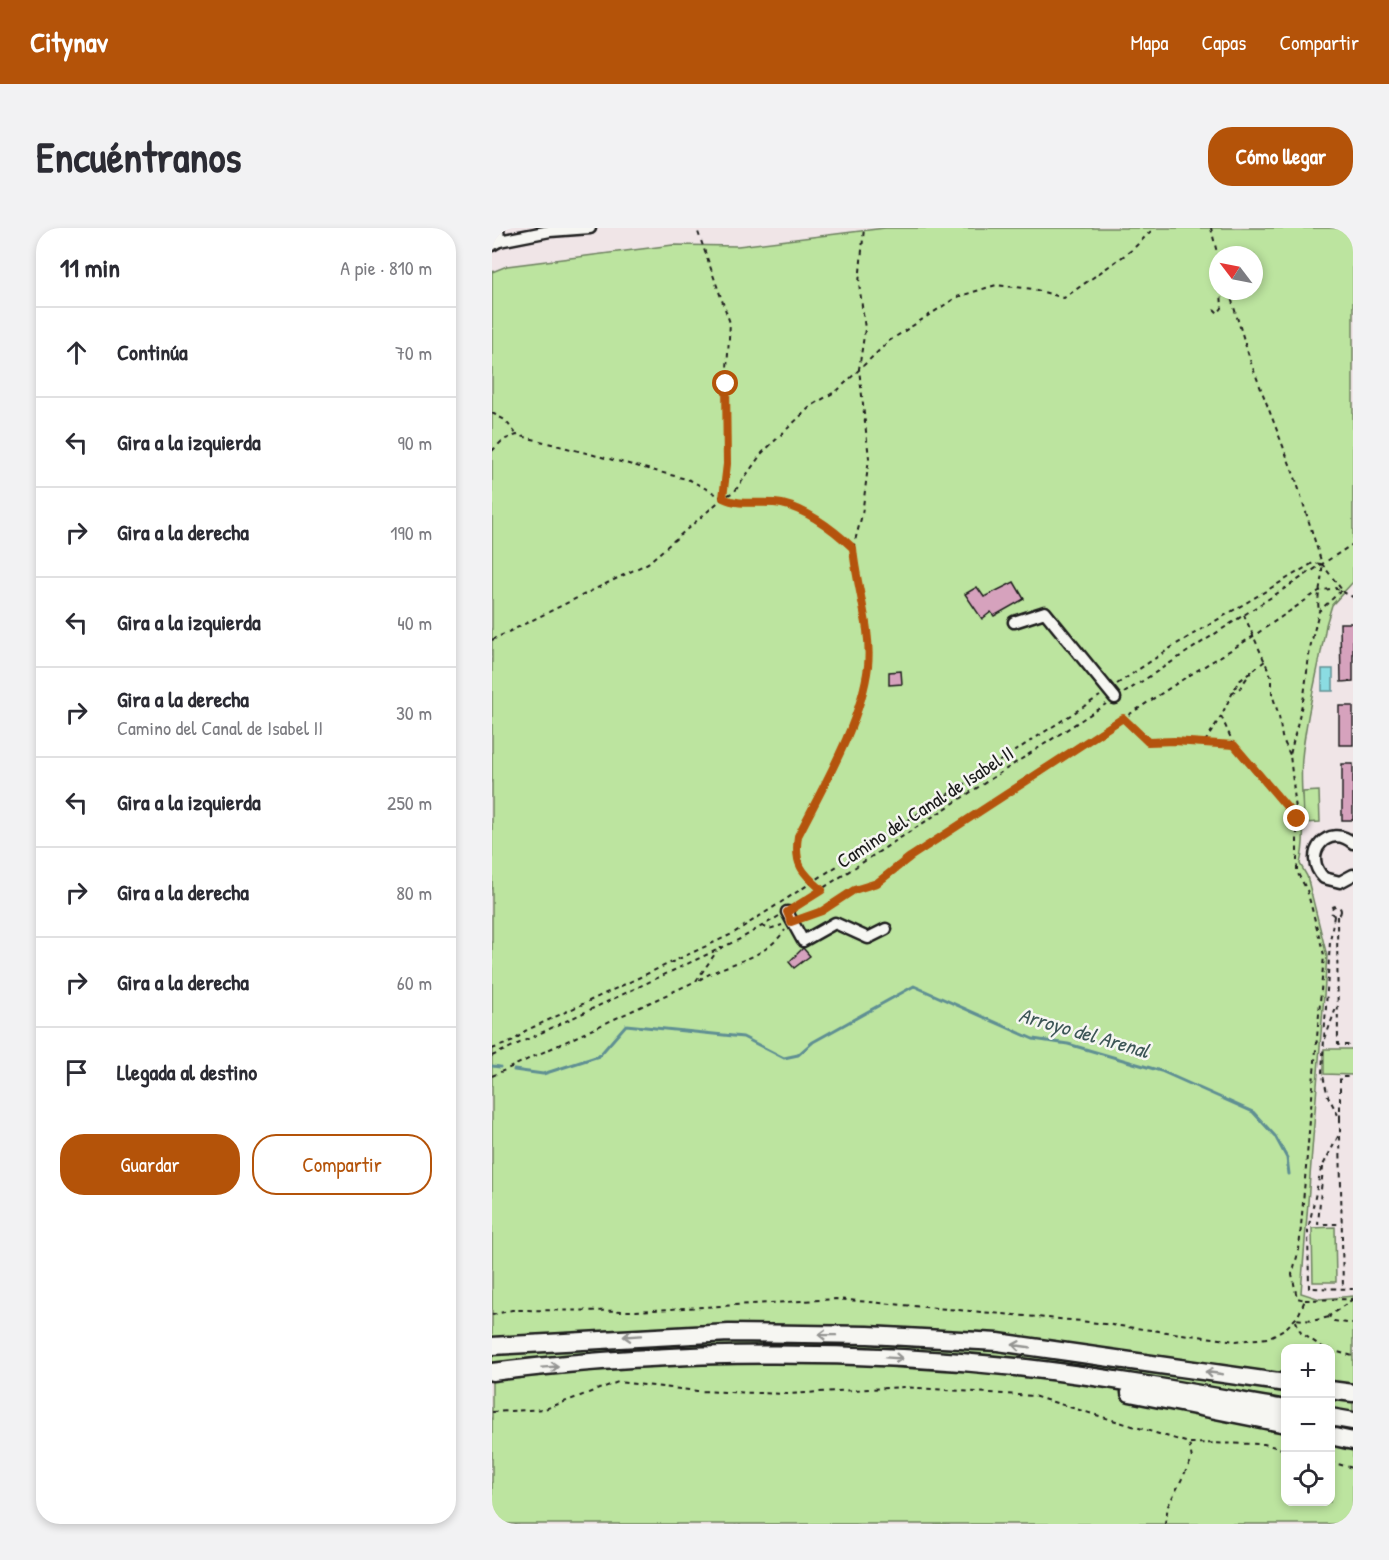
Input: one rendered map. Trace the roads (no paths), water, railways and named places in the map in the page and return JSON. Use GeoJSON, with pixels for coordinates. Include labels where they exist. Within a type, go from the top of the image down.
{"type":"FeatureCollection","features":[{"type":"Feature","properties":{"kind":"highway"},"geometry":{"type":"LineString","coordinates":[[492,1346],[718,1333],[868,1335],[998,1342],[1281,1382]]}},
{"type":"Feature","properties":{"kind":"highway"},"geometry":{"type":"LineString","coordinates":[[492,1372],[751,1354],[865,1356],[1025,1368],[1134,1383],[1281,1408]]}},
{"type":"Feature","properties":{"kind":"highway"},"geometry":{"type":"LineString","coordinates":[[937,1362],[967,1370],[1125,1392],[1281,1424]]}},
{"type":"Feature","properties":{"kind":"highway"},"geometry":{"type":"LineString","coordinates":[[1335,1391],[1353,1393]]}},
{"type":"Feature","properties":{"kind":"highway"},"geometry":{"type":"LineString","coordinates":[[1335,1418],[1353,1421]]}},
{"type":"Feature","properties":{"kind":"highway"},"geometry":{"type":"LineString","coordinates":[[1335,1437],[1353,1442]]}},
{"type":"Feature","properties":{"kind":"street"},"geometry":{"type":"LineString","coordinates":[[498,228],[495,243],[550,231],[590,228]]}},
{"type":"Feature","properties":{"kind":"street"},"geometry":{"type":"LineString","coordinates":[[1014,622],[1045,612],[1112,694]]}},
{"type":"Feature","properties":{"kind":"street"},"geometry":{"type":"LineString","coordinates":[[1353,843],[1343,837],[1328,837],[1314,855],[1317,872],[1324,878],[1340,882],[1353,875]]}},
{"type":"Feature","properties":{"kind":"street"},"geometry":{"type":"LineString","coordinates":[[789,917],[803,941],[835,923],[868,938],[886,929]]}},
{"type":"Feature","properties":{"kind":"water"},"geometry":{"type":"Polygon","coordinates":[[[1322,669],[1333,669],[1333,691],[1322,691],[1322,669]]]}},
{"type":"Feature","properties":{"kind":"waterway","name":"Arroyo del Arenal"},"geometry":{"type":"LineString","coordinates":[[514,1070],[543,1074],[599,1056],[626,1025],[743,1037],[784,1058],[798,1055],[813,1042],[914,986],[1033,1039],[1068,1044],[1161,1071],[1253,1112],[1275,1136],[1287,1158],[1289,1174]]}},
{"type":"Feature","properties":{"kind":"waterway","name":"Arroyo del Arenal"},"geometry":{"type":"LineString","coordinates":[[492,1066],[500,1067]]}}]}
